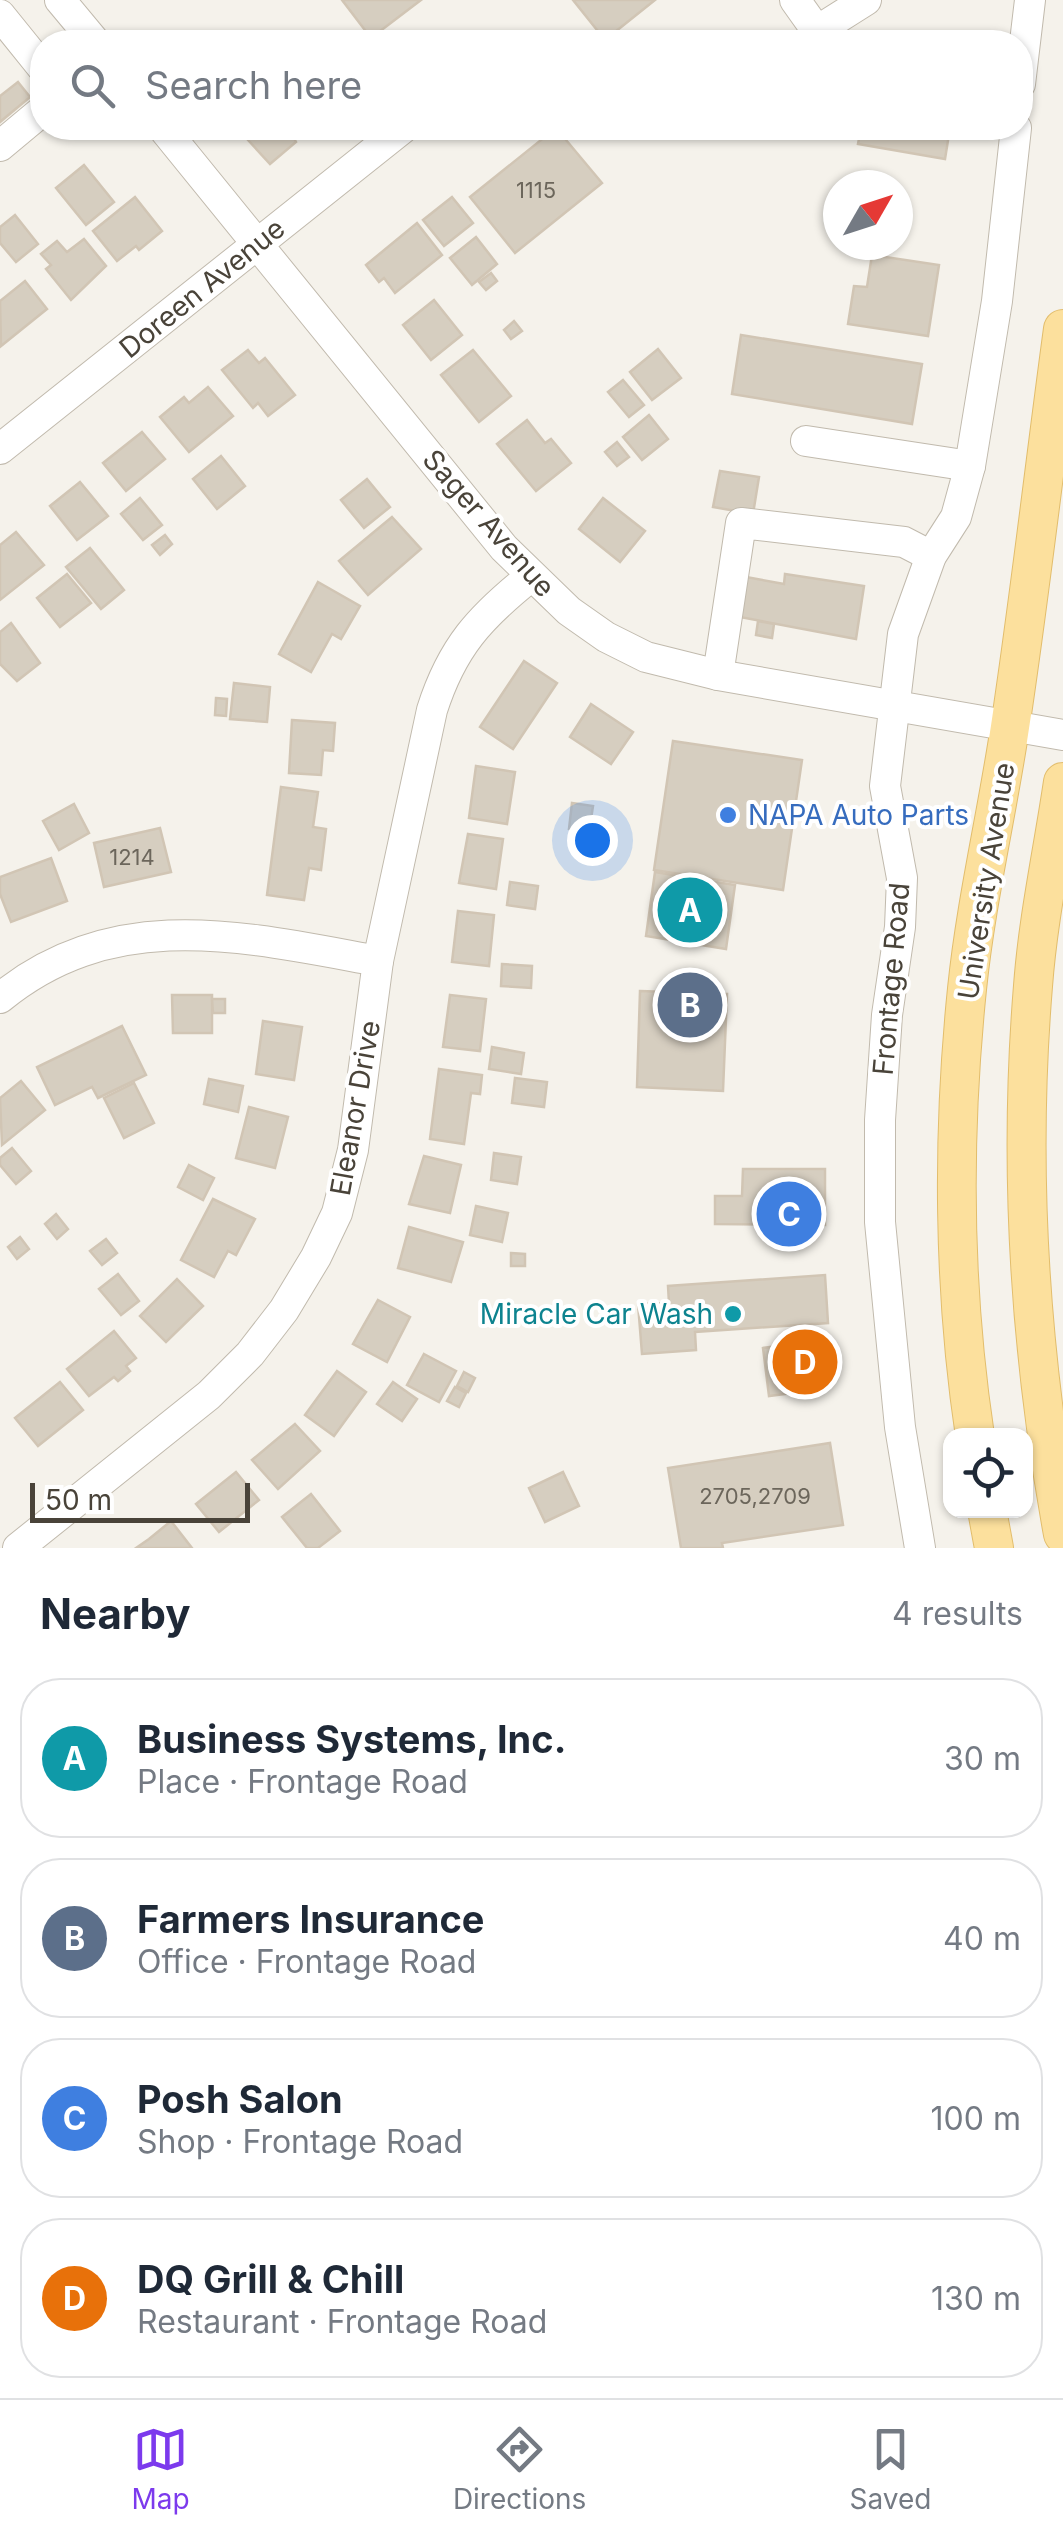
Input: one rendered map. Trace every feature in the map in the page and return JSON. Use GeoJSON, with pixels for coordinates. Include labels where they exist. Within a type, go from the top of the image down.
{"type":"FeatureCollection","features":[{"type":"Feature","properties":{"kind":"main road","name":"University Avenue"},"geometry":{"type":"LineString","coordinates":[[975,1428],[960,1238],[961,1064],[967,986],[1010,727],[1063,328]]}},
{"type":"Feature","properties":{"kind":"main road"},"geometry":{"type":"LineString","coordinates":[[1063,782],[1033,983],[1027,1091],[1032,1310],[1039,1386],[1063,1534]]}},
{"type":"Feature","properties":{"kind":"main road"},"geometry":{"type":"LineString","coordinates":[[988,1518],[994,1548]]}},
{"type":"Feature","properties":{"kind":"street"},"geometry":{"type":"LineString","coordinates":[[60,0],[84,30]]}},
{"type":"Feature","properties":{"kind":"street"},"geometry":{"type":"LineString","coordinates":[[795,0],[816,30]]}},
{"type":"Feature","properties":{"kind":"street"},"geometry":{"type":"LineString","coordinates":[[819,30],[866,0]]}},
{"type":"Feature","properties":{"kind":"street"},"geometry":{"type":"LineString","coordinates":[[1026,30],[1030,0]]}},
{"type":"Feature","properties":{"kind":"street"},"geometry":{"type":"LineString","coordinates":[[0,15],[30,52]]}},
{"type":"Feature","properties":{"kind":"street"},"geometry":{"type":"LineString","coordinates":[[0,146],[30,122]]}},
{"type":"Feature","properties":{"kind":"street","name":"Sager Avenue"},"geometry":{"type":"LineString","coordinates":[[173,140],[530,577],[568,611],[646,657],[718,675],[1063,734]]}},
{"type":"Feature","properties":{"kind":"street","name":"Doreen Avenue"},"geometry":{"type":"LineString","coordinates":[[0,449],[388,140]]}},
{"type":"Feature","properties":{"kind":"street","name":"Frontage Road"},"geometry":{"type":"LineString","coordinates":[[920,1548],[900,1428],[880,1222],[886,1032],[902,878],[885,786],[892,703],[904,634],[931,556],[956,517],[970,466],[997,301],[1015,140]]}},
{"type":"Feature","properties":{"kind":"street"},"geometry":{"type":"LineString","coordinates":[[806,441],[970,466]]}},
{"type":"Feature","properties":{"kind":"street"},"geometry":{"type":"LineString","coordinates":[[718,675],[741,523],[904,542],[931,556]]}},
{"type":"Feature","properties":{"kind":"street","name":"Eleanor Drive"},"geometry":{"type":"LineString","coordinates":[[18,1548],[209,1395],[250,1354],[284,1310],[316,1257],[337,1213],[353,1150],[378,960],[441,679],[474,626],[530,577]]}},
{"type":"Feature","properties":{"kind":"street"},"geometry":{"type":"LineString","coordinates":[[0,998],[26,977],[82,949],[140,936],[250,938],[378,960]]}},
{"type":"Feature","properties":{"kind":"building"},"geometry":{"type":"Polygon","coordinates":[[[342,0],[421,0],[382,30],[365,30],[342,0]]]}},
{"type":"Feature","properties":{"kind":"building"},"geometry":{"type":"Polygon","coordinates":[[[573,0],[655,0],[618,30],[597,30],[573,0]]]}},
{"type":"Feature","properties":{"kind":"building"},"geometry":{"type":"Polygon","coordinates":[[[18,82],[30,97],[0,122],[0,96],[18,82]]]}},
{"type":"Feature","properties":{"kind":"building"},"geometry":{"type":"Polygon","coordinates":[[[248,140],[295,140],[296,142],[270,164],[248,140]]]}},
{"type":"Feature","properties":{"kind":"building"},"geometry":{"type":"Polygon","coordinates":[[[541,140],[566,140],[602,183],[515,253],[470,197],[541,140]]]}},
{"type":"Feature","properties":{"kind":"building"},"geometry":{"type":"Polygon","coordinates":[[[859,140],[948,140],[945,159],[858,144],[859,140]]]}},
{"type":"Feature","properties":{"kind":"building"},"geometry":{"type":"Polygon","coordinates":[[[84,165],[114,202],[86,225],[56,188],[84,165]]]}},
{"type":"Feature","properties":{"kind":"building"},"geometry":{"type":"Polygon","coordinates":[[[135,197],[162,231],[139,250],[136,246],[117,261],[93,231],[135,197]]]}},
{"type":"Feature","properties":{"kind":"building"},"geometry":{"type":"Polygon","coordinates":[[[452,197],[473,223],[444,246],[423,220],[452,197]]]}},
{"type":"Feature","properties":{"kind":"building"},"geometry":{"type":"Polygon","coordinates":[[[15,215],[38,244],[16,262],[0,243],[0,227],[15,215]]]}},
{"type":"Feature","properties":{"kind":"building"},"geometry":{"type":"Polygon","coordinates":[[[417,223],[442,255],[395,293],[384,278],[379,282],[366,265],[417,223]]]}},
{"type":"Feature","properties":{"kind":"building"},"geometry":{"type":"Polygon","coordinates":[[[476,237],[497,264],[472,285],[450,258],[476,237]]]}},
{"type":"Feature","properties":{"kind":"building"},"geometry":{"type":"Polygon","coordinates":[[[84,239],[106,266],[71,300],[46,269],[51,265],[41,254],[57,241],[67,252],[84,239]]]}},
{"type":"Feature","properties":{"kind":"building"},"geometry":{"type":"Polygon","coordinates":[[[871,260],[939,265],[928,336],[848,324],[854,286],[867,287],[871,260]]]}},
{"type":"Feature","properties":{"kind":"building"},"geometry":{"type":"Polygon","coordinates":[[[491,273],[497,281],[486,290],[479,282],[491,273]]]}},
{"type":"Feature","properties":{"kind":"building"},"geometry":{"type":"Polygon","coordinates":[[[25,281],[47,309],[1,346],[0,301],[25,281]]]}},
{"type":"Feature","properties":{"kind":"building"},"geometry":{"type":"Polygon","coordinates":[[[434,300],[462,335],[431,360],[403,325],[434,300]]]}},
{"type":"Feature","properties":{"kind":"building"},"geometry":{"type":"Polygon","coordinates":[[[514,321],[522,331],[511,339],[504,330],[514,321]]]}},
{"type":"Feature","properties":{"kind":"building"},"geometry":{"type":"Polygon","coordinates":[[[741,335],[922,364],[912,424],[732,394],[741,335]]]}},
{"type":"Feature","properties":{"kind":"building"},"geometry":{"type":"Polygon","coordinates":[[[658,349],[681,378],[652,400],[630,372],[658,349]]]}},
{"type":"Feature","properties":{"kind":"building"},"geometry":{"type":"Polygon","coordinates":[[[248,350],[259,363],[265,358],[295,395],[268,416],[258,403],[253,408],[222,370],[248,350]]]}},
{"type":"Feature","properties":{"kind":"building"},"geometry":{"type":"Polygon","coordinates":[[[473,350],[511,396],[479,422],[441,375],[473,350]]]}},
{"type":"Feature","properties":{"kind":"building"},"geometry":{"type":"Polygon","coordinates":[[[623,380],[644,405],[629,417],[608,392],[623,380]]]}},
{"type":"Feature","properties":{"kind":"building"},"geometry":{"type":"Polygon","coordinates":[[[208,387],[233,416],[189,452],[160,417],[184,397],[189,403],[208,387]]]}},
{"type":"Feature","properties":{"kind":"building"},"geometry":{"type":"Polygon","coordinates":[[[649,415],[668,439],[642,460],[623,437],[649,415]]]}},
{"type":"Feature","properties":{"kind":"building"},"geometry":{"type":"Polygon","coordinates":[[[527,420],[545,443],[551,439],[571,463],[536,491],[497,444],[527,420]]]}},
{"type":"Feature","properties":{"kind":"building"},"geometry":{"type":"Polygon","coordinates":[[[142,432],[165,459],[126,491],[103,463],[142,432]]]}},
{"type":"Feature","properties":{"kind":"building"},"geometry":{"type":"Polygon","coordinates":[[[617,442],[629,457],[617,466],[605,452],[617,442]]]}},
{"type":"Feature","properties":{"kind":"building"},"geometry":{"type":"Polygon","coordinates":[[[221,456],[245,486],[217,509],[193,479],[221,456]]]}},
{"type":"Feature","properties":{"kind":"building"},"geometry":{"type":"Polygon","coordinates":[[[720,471],[759,477],[753,514],[713,507],[720,471]]]}},
{"type":"Feature","properties":{"kind":"building"},"geometry":{"type":"Polygon","coordinates":[[[367,479],[390,507],[364,528],[341,500],[367,479]]]}},
{"type":"Feature","properties":{"kind":"building"},"geometry":{"type":"Polygon","coordinates":[[[80,482],[108,516],[77,540],[50,506],[80,482]]]}},
{"type":"Feature","properties":{"kind":"building"},"geometry":{"type":"Polygon","coordinates":[[[140,498],[162,525],[143,540],[121,514],[140,498]]]}},
{"type":"Feature","properties":{"kind":"building"},"geometry":{"type":"Polygon","coordinates":[[[603,498],[645,531],[620,562],[579,529],[603,498]]]}},
{"type":"Feature","properties":{"kind":"building"},"geometry":{"type":"Polygon","coordinates":[[[392,517],[421,549],[368,595],[339,561],[392,517]]]}},
{"type":"Feature","properties":{"kind":"building"},"geometry":{"type":"Polygon","coordinates":[[[16,532],[44,565],[0,600],[0,545],[16,532]]]}},
{"type":"Feature","properties":{"kind":"building"},"geometry":{"type":"Polygon","coordinates":[[[165,535],[172,544],[160,555],[152,545],[165,535]]]}},
{"type":"Feature","properties":{"kind":"building"},"geometry":{"type":"Polygon","coordinates":[[[90,548],[124,590],[101,609],[66,567],[90,548]]]}},
{"type":"Feature","properties":{"kind":"building"},"geometry":{"type":"Polygon","coordinates":[[[67,574],[91,603],[60,627],[37,598],[67,574]]]}},
{"type":"Feature","properties":{"kind":"building"},"geometry":{"type":"Polygon","coordinates":[[[785,574],[864,586],[856,639],[740,617],[746,577],[784,584],[785,574]]]}},
{"type":"Feature","properties":{"kind":"building"},"geometry":{"type":"Polygon","coordinates":[[[318,582],[360,606],[341,639],[332,634],[311,672],[279,654],[318,582]]]}},
{"type":"Feature","properties":{"kind":"building"},"geometry":{"type":"Polygon","coordinates":[[[758,621],[774,624],[772,638],[756,635],[758,621]]]}},
{"type":"Feature","properties":{"kind":"building"},"geometry":{"type":"Polygon","coordinates":[[[11,623],[40,663],[17,681],[0,664],[0,632],[11,623]]]}},
{"type":"Feature","properties":{"kind":"building"},"geometry":{"type":"Polygon","coordinates":[[[524,661],[557,683],[513,749],[480,727],[524,661]]]}},
{"type":"Feature","properties":{"kind":"building"},"geometry":{"type":"Polygon","coordinates":[[[234,683],[270,687],[267,722],[230,719],[234,683]]]}},
{"type":"Feature","properties":{"kind":"building"},"geometry":{"type":"Polygon","coordinates":[[[216,698],[227,699],[226,716],[215,715],[216,698]]]}},
{"type":"Feature","properties":{"kind":"building"},"geometry":{"type":"Polygon","coordinates":[[[591,704],[633,732],[611,764],[570,737],[591,704]]]}},
{"type":"Feature","properties":{"kind":"building"},"geometry":{"type":"Polygon","coordinates":[[[292,720],[335,723],[333,751],[323,750],[321,775],[289,773],[292,720]]]}},
{"type":"Feature","properties":{"kind":"building","name":"NAPA Auto Parts"},"geometry":{"type":"Polygon","coordinates":[[[673,741],[802,760],[783,890],[654,870],[673,741]]]}},
{"type":"Feature","properties":{"kind":"building"},"geometry":{"type":"Polygon","coordinates":[[[476,766],[515,772],[507,824],[469,818],[476,766]]]}},
{"type":"Feature","properties":{"kind":"building"},"geometry":{"type":"Polygon","coordinates":[[[281,787],[318,792],[313,827],[326,829],[321,870],[309,868],[304,900],[267,895],[281,787]]]}},
{"type":"Feature","properties":{"kind":"building"},"geometry":{"type":"Polygon","coordinates":[[[572,803],[593,806],[589,832],[569,829],[572,803]]]}},
{"type":"Feature","properties":{"kind":"building"},"geometry":{"type":"Polygon","coordinates":[[[74,804],[89,833],[59,850],[43,821],[74,804]]]}},
{"type":"Feature","properties":{"kind":"building"},"geometry":{"type":"Polygon","coordinates":[[[160,828],[171,872],[104,887],[94,843],[160,828]]]}},
{"type":"Feature","properties":{"kind":"building"},"geometry":{"type":"Polygon","coordinates":[[[468,834],[503,839],[496,889],[459,883],[468,834]]]}},
{"type":"Feature","properties":{"kind":"building"},"geometry":{"type":"Polygon","coordinates":[[[51,858],[67,901],[11,922],[0,894],[0,877],[51,858]]]}},
{"type":"Feature","properties":{"kind":"building"},"geometry":{"type":"Polygon","coordinates":[[[655,872],[735,885],[726,949],[646,936],[655,872]]]}},
{"type":"Feature","properties":{"kind":"building"},"geometry":{"type":"Polygon","coordinates":[[[510,882],[538,886],[535,909],[507,905],[510,882]]]}},
{"type":"Feature","properties":{"kind":"building"},"geometry":{"type":"Polygon","coordinates":[[[458,911],[494,915],[489,966],[452,962],[458,911]]]}},
{"type":"Feature","properties":{"kind":"building"},"geometry":{"type":"Polygon","coordinates":[[[502,964],[532,966],[531,988],[501,986],[502,964]]]}},
{"type":"Feature","properties":{"kind":"building"},"geometry":{"type":"Polygon","coordinates":[[[640,991],[727,994],[723,1091],[637,1087],[640,991]]]}},
{"type":"Feature","properties":{"kind":"building"},"geometry":{"type":"Polygon","coordinates":[[[172,995],[212,995],[212,1033],[173,1033],[172,995]]]}},
{"type":"Feature","properties":{"kind":"building"},"geometry":{"type":"Polygon","coordinates":[[[450,995],[486,999],[480,1051],[443,1047],[450,995]]]}},
{"type":"Feature","properties":{"kind":"building"},"geometry":{"type":"Polygon","coordinates":[[[212,999],[225,999],[225,1013],[213,1013],[212,999]]]}},
{"type":"Feature","properties":{"kind":"building"},"geometry":{"type":"Polygon","coordinates":[[[263,1021],[302,1027],[294,1080],[256,1074],[263,1021]]]}},
{"type":"Feature","properties":{"kind":"building"},"geometry":{"type":"Polygon","coordinates":[[[122,1026],[146,1075],[98,1098],[92,1087],[55,1105],[37,1067],[122,1026]]]}},
{"type":"Feature","properties":{"kind":"building"},"geometry":{"type":"Polygon","coordinates":[[[492,1047],[524,1053],[521,1074],[489,1069],[492,1047]]]}},
{"type":"Feature","properties":{"kind":"building"},"geometry":{"type":"Polygon","coordinates":[[[439,1069],[482,1075],[480,1094],[471,1093],[464,1144],[430,1139],[439,1069]]]}},
{"type":"Feature","properties":{"kind":"building"},"geometry":{"type":"Polygon","coordinates":[[[515,1078],[547,1082],[544,1107],[512,1103],[515,1078]]]}},
{"type":"Feature","properties":{"kind":"building"},"geometry":{"type":"Polygon","coordinates":[[[209,1079],[243,1086],[238,1112],[204,1104],[209,1079]]]}},
{"type":"Feature","properties":{"kind":"building"},"geometry":{"type":"Polygon","coordinates":[[[21,1081],[45,1110],[2,1145],[0,1098],[21,1081]]]}},
{"type":"Feature","properties":{"kind":"building"},"geometry":{"type":"Polygon","coordinates":[[[134,1083],[154,1123],[124,1138],[104,1098],[134,1083]]]}},
{"type":"Feature","properties":{"kind":"building"},"geometry":{"type":"Polygon","coordinates":[[[249,1107],[288,1117],[275,1168],[236,1158],[249,1107]]]}},
{"type":"Feature","properties":{"kind":"building"},"geometry":{"type":"Polygon","coordinates":[[[12,1148],[31,1171],[16,1184],[0,1165],[0,1158],[12,1148]]]}},
{"type":"Feature","properties":{"kind":"building"},"geometry":{"type":"Polygon","coordinates":[[[494,1153],[521,1157],[517,1184],[491,1180],[494,1153]]]}},
{"type":"Feature","properties":{"kind":"building"},"geometry":{"type":"Polygon","coordinates":[[[424,1156],[461,1165],[450,1213],[409,1204],[424,1156]]]}},
{"type":"Feature","properties":{"kind":"building"},"geometry":{"type":"Polygon","coordinates":[[[189,1165],[214,1178],[203,1200],[178,1187],[189,1165]]]}},
{"type":"Feature","properties":{"kind":"building"},"geometry":{"type":"Polygon","coordinates":[[[743,1169],[825,1169],[825,1225],[715,1224],[715,1196],[742,1196],[743,1169]]]}},
{"type":"Feature","properties":{"kind":"building"},"geometry":{"type":"Polygon","coordinates":[[[213,1199],[255,1219],[236,1255],[228,1251],[214,1277],[181,1260],[213,1199]]]}},
{"type":"Feature","properties":{"kind":"building"},"geometry":{"type":"Polygon","coordinates":[[[476,1206],[508,1213],[502,1242],[470,1235],[476,1206]]]}},
{"type":"Feature","properties":{"kind":"building"},"geometry":{"type":"Polygon","coordinates":[[[56,1214],[68,1229],[57,1239],[45,1224],[56,1214]]]}},
{"type":"Feature","properties":{"kind":"building"},"geometry":{"type":"Polygon","coordinates":[[[409,1227],[463,1242],[451,1282],[398,1268],[409,1227]]]}},
{"type":"Feature","properties":{"kind":"building"},"geometry":{"type":"Polygon","coordinates":[[[20,1237],[29,1249],[17,1259],[8,1247],[20,1237]]]}},
{"type":"Feature","properties":{"kind":"building"},"geometry":{"type":"Polygon","coordinates":[[[106,1239],[117,1253],[102,1265],[90,1251],[106,1239]]]}},
{"type":"Feature","properties":{"kind":"building"},"geometry":{"type":"Polygon","coordinates":[[[511,1253],[525,1254],[525,1266],[511,1266],[511,1253]]]}},
{"type":"Feature","properties":{"kind":"building"},"geometry":{"type":"Polygon","coordinates":[[[118,1274],[139,1301],[121,1315],[99,1289],[118,1274]]]}},
{"type":"Feature","properties":{"kind":"building","name":"Miracle Car Wash"},"geometry":{"type":"Polygon","coordinates":[[[825,1275],[828,1323],[695,1332],[696,1350],[642,1354],[638,1304],[669,1303],[668,1286],[825,1275]]]}},
{"type":"Feature","properties":{"kind":"building"},"geometry":{"type":"Polygon","coordinates":[[[177,1279],[203,1306],[166,1342],[140,1316],[177,1279]]]}},
{"type":"Feature","properties":{"kind":"building"},"geometry":{"type":"Polygon","coordinates":[[[378,1300],[410,1317],[387,1362],[353,1344],[378,1300]]]}},
{"type":"Feature","properties":{"kind":"building"},"geometry":{"type":"Polygon","coordinates":[[[114,1331],[136,1358],[126,1366],[130,1371],[118,1381],[114,1377],[89,1396],[67,1369],[114,1331]]]}},
{"type":"Feature","properties":{"kind":"building"},"geometry":{"type":"Polygon","coordinates":[[[809,1342],[816,1390],[769,1396],[763,1348],[809,1342]]]}},
{"type":"Feature","properties":{"kind":"building"},"geometry":{"type":"Polygon","coordinates":[[[424,1354],[456,1371],[439,1402],[407,1385],[424,1354]]]}},
{"type":"Feature","properties":{"kind":"building"},"geometry":{"type":"Polygon","coordinates":[[[337,1371],[366,1392],[334,1436],[305,1415],[337,1371]]]}},
{"type":"Feature","properties":{"kind":"building"},"geometry":{"type":"Polygon","coordinates":[[[464,1372],[475,1378],[468,1392],[457,1386],[464,1372]]]}},
{"type":"Feature","properties":{"kind":"building"},"geometry":{"type":"Polygon","coordinates":[[[60,1382],[83,1410],[38,1446],[15,1418],[60,1382]]]}},
{"type":"Feature","properties":{"kind":"building"},"geometry":{"type":"Polygon","coordinates":[[[393,1382],[417,1399],[402,1421],[377,1404],[393,1382]]]}},
{"type":"Feature","properties":{"kind":"building"},"geometry":{"type":"Polygon","coordinates":[[[455,1387],[466,1393],[459,1407],[447,1401],[455,1387]]]}},
{"type":"Feature","properties":{"kind":"building"},"geometry":{"type":"Polygon","coordinates":[[[295,1424],[320,1451],[278,1489],[252,1460],[295,1424]]]}},
{"type":"Feature","properties":{"kind":"building"},"geometry":{"type":"Polygon","coordinates":[[[830,1443],[843,1525],[722,1543],[723,1548],[681,1548],[668,1468],[830,1443]]]}},
{"type":"Feature","properties":{"kind":"building"},"geometry":{"type":"Polygon","coordinates":[[[236,1472],[259,1500],[219,1532],[196,1504],[236,1472]]]}},
{"type":"Feature","properties":{"kind":"building"},"geometry":{"type":"Polygon","coordinates":[[[563,1472],[579,1506],[545,1522],[529,1488],[563,1472]]]}},
{"type":"Feature","properties":{"kind":"building"},"geometry":{"type":"Polygon","coordinates":[[[311,1494],[340,1531],[318,1548],[307,1548],[282,1517],[311,1494]]]}},
{"type":"Feature","properties":{"kind":"building"},"geometry":{"type":"Polygon","coordinates":[[[171,1521],[192,1548],[136,1548],[149,1539],[171,1521]]]}},
{"type":"Feature","properties":{"kind":"place","name":"NAPA Auto Parts"},"geometry":{"type":"Point","coordinates":[728,815]}},
{"type":"Feature","properties":{"kind":"place","name":"Business Systems, Inc."},"geometry":{"type":"Point","coordinates":[690,910]}},
{"type":"Feature","properties":{"kind":"place","name":"Farmers Insurance"},"geometry":{"type":"Point","coordinates":[690,1005]}},
{"type":"Feature","properties":{"kind":"place","name":"Posh Salon"},"geometry":{"type":"Point","coordinates":[789,1214]}},
{"type":"Feature","properties":{"kind":"place","name":"Miracle Car Wash"},"geometry":{"type":"Point","coordinates":[733,1314]}},
{"type":"Feature","properties":{"kind":"place","name":"DQ Grill & Chill"},"geometry":{"type":"Point","coordinates":[805,1362]}}]}
